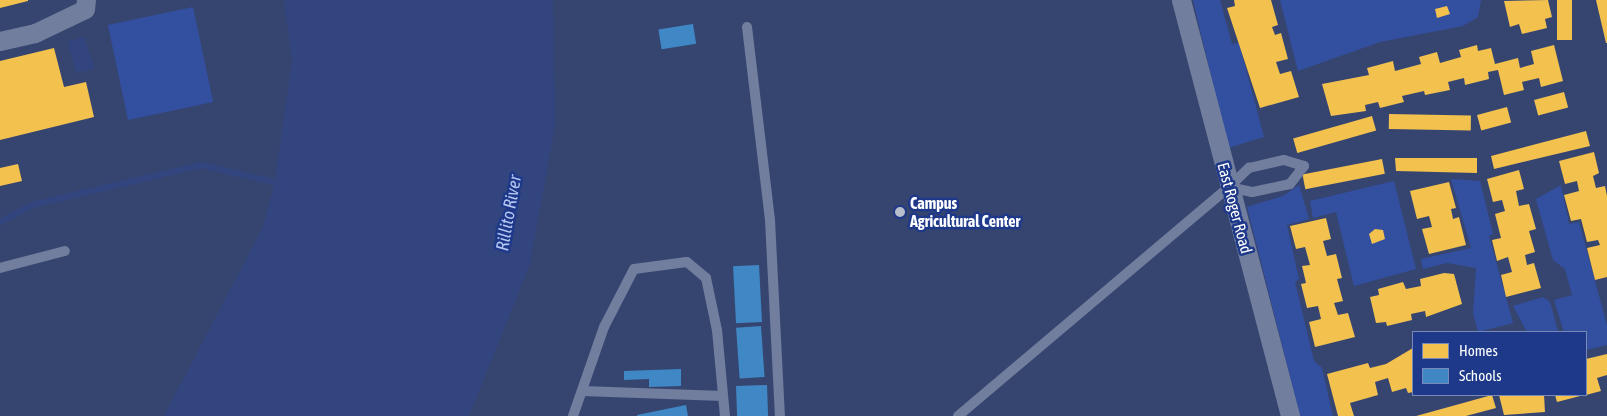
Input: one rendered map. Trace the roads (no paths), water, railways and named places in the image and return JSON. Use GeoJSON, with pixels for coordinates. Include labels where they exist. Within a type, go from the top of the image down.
{"type":"FeatureCollection","features":[{"type":"Feature","properties":{"kind":"street"},"geometry":{"type":"LineString","coordinates":[[0,41],[35,33],[85,9],[86,0]]}},
{"type":"Feature","properties":{"kind":"street","name":"East Roger Road"},"geometry":{"type":"LineString","coordinates":[[1181,0],[1290,416]]}},
{"type":"Feature","properties":{"kind":"lane"},"geometry":{"type":"LineString","coordinates":[[746,27],[770,220],[780,416]]}},
{"type":"Feature","properties":{"kind":"lane"},"geometry":{"type":"LineString","coordinates":[[958,416],[1249,168],[1284,160],[1304,166],[1290,184],[1252,192],[1229,187]]}},
{"type":"Feature","properties":{"kind":"lane"},"geometry":{"type":"LineString","coordinates":[[0,268],[65,251]]}},
{"type":"Feature","properties":{"kind":"lane"},"geometry":{"type":"LineString","coordinates":[[573,416],[604,327],[634,269],[687,262],[706,278],[725,416]]}},
{"type":"Feature","properties":{"kind":"lane"},"geometry":{"type":"LineString","coordinates":[[582,391],[723,396]]}},
{"type":"Feature","properties":{"kind":"water","name":"Rillito River"},"geometry":{"type":"Polygon","coordinates":[[[284,0],[553,0],[555,126],[530,264],[469,416],[164,416],[263,227],[275,181],[292,61],[284,0]]]}},
{"type":"Feature","properties":{"kind":"water"},"geometry":{"type":"Polygon","coordinates":[[[84,37],[95,69],[76,73],[68,41],[84,37]]]}},
{"type":"Feature","properties":{"kind":"waterway"},"geometry":{"type":"LineString","coordinates":[[0,222],[32,205],[201,165],[282,184]]}},
{"type":"Feature","properties":{"kind":"place","name":"Campus Agricultural Center"},"geometry":{"type":"Point","coordinates":[900,212]}}]}
